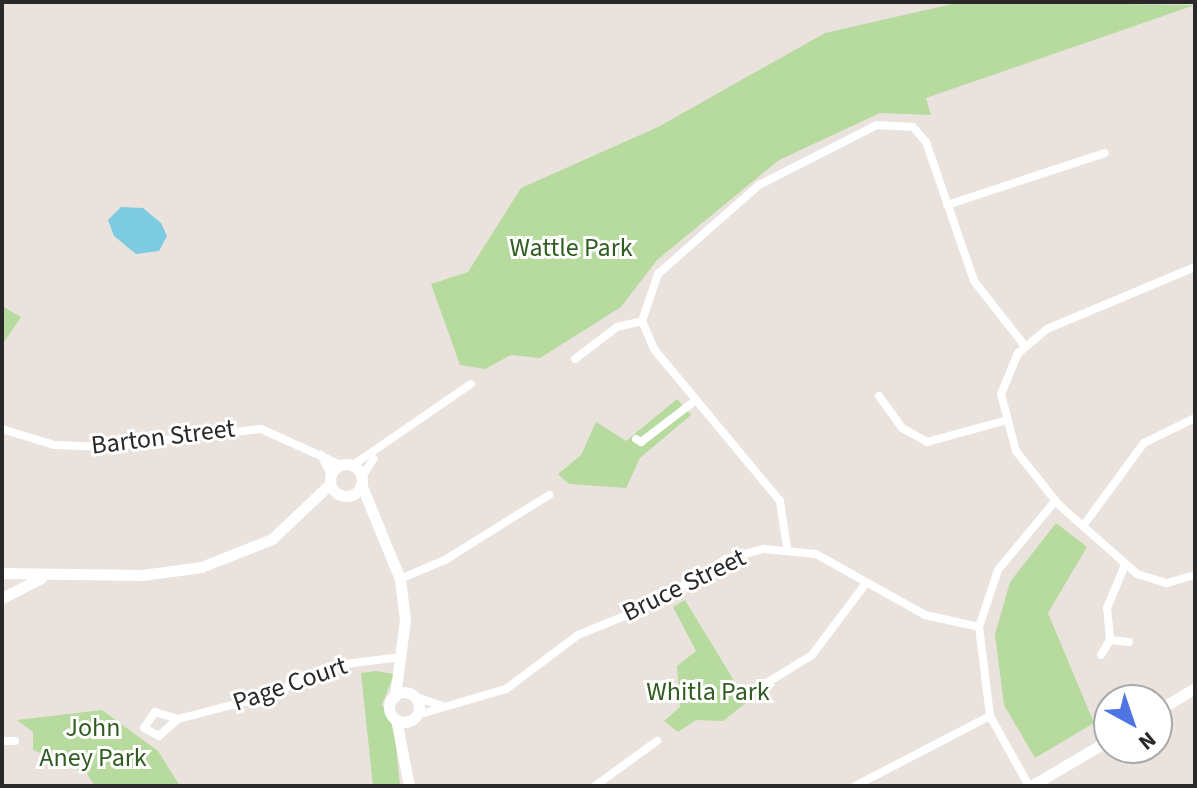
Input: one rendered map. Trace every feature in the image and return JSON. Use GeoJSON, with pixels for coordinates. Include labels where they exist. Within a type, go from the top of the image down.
{"type":"FeatureCollection","features":[{"type":"Feature","properties":{"kind":"street"},"geometry":{"type":"LineString","coordinates":[[787,548],[785,510],[646,338],[642,321],[643,299],[658,274],[759,185],[877,125],[903,123],[921,134],[974,281],[1025,346]]}},
{"type":"Feature","properties":{"kind":"street"},"geometry":{"type":"LineString","coordinates":[[947,205],[1105,153]]}},
{"type":"Feature","properties":{"kind":"street"},"geometry":{"type":"LineString","coordinates":[[1195,267],[1070,316],[1025,346],[1004,380],[1004,421],[1024,465],[1055,501],[1125,565],[1167,583],[1195,575]]}},
{"type":"Feature","properties":{"kind":"street"},"geometry":{"type":"LineString","coordinates":[[575,359],[617,327],[642,321]]}},
{"type":"Feature","properties":{"kind":"street"},"geometry":{"type":"LineString","coordinates":[[317,504],[331,479],[347,465],[376,454],[471,384]]}},
{"type":"Feature","properties":{"kind":"street"},"geometry":{"type":"LineString","coordinates":[[879,396],[902,428],[927,442],[1004,421]]}},
{"type":"Feature","properties":{"kind":"street"},"geometry":{"type":"LineString","coordinates":[[636,439],[641,442],[696,400]]}},
{"type":"Feature","properties":{"kind":"street"},"geometry":{"type":"LineString","coordinates":[[1083,526],[1144,443],[1195,418]]}},
{"type":"Feature","properties":{"kind":"street","name":"Barton Street"},"geometry":{"type":"LineString","coordinates":[[2,429],[54,445],[107,447],[245,427],[286,435],[321,455],[347,465]]}},
{"type":"Feature","properties":{"kind":"street"},"geometry":{"type":"LineString","coordinates":[[2,573],[49,576],[201,567],[272,539],[317,504],[344,495],[361,481],[376,454]]}},
{"type":"Feature","properties":{"kind":"street"},"geometry":{"type":"LineString","coordinates":[[321,455],[331,479],[344,495],[372,514]]}},
{"type":"Feature","properties":{"kind":"street"},"geometry":{"type":"LineString","coordinates":[[347,465],[361,481],[400,579],[402,672],[390,708],[406,747],[409,786]]}},
{"type":"Feature","properties":{"kind":"street"},"geometry":{"type":"LineString","coordinates":[[400,579],[445,560],[549,495]]}},
{"type":"Feature","properties":{"kind":"street"},"geometry":{"type":"LineString","coordinates":[[1055,501],[998,570],[979,627],[990,716],[1030,786],[1093,749]]}},
{"type":"Feature","properties":{"kind":"street","name":"Bruce Street"},"geometry":{"type":"LineString","coordinates":[[416,716],[506,689],[578,635],[654,604],[726,559],[787,548],[828,560],[925,615],[979,627]]}},
{"type":"Feature","properties":{"kind":"street"},"geometry":{"type":"LineString","coordinates":[[1101,655],[1110,640],[1107,608],[1125,565]]}},
{"type":"Feature","properties":{"kind":"street"},"geometry":{"type":"LineString","coordinates":[[2,598],[49,576]]}},
{"type":"Feature","properties":{"kind":"street"},"geometry":{"type":"LineString","coordinates":[[760,687],[812,655],[866,583]]}},
{"type":"Feature","properties":{"kind":"street"},"geometry":{"type":"LineString","coordinates":[[1110,640],[1129,642]]}},
{"type":"Feature","properties":{"kind":"street","name":"Page Court"},"geometry":{"type":"LineString","coordinates":[[178,719],[259,698],[345,664],[402,657]]}},
{"type":"Feature","properties":{"kind":"street"},"geometry":{"type":"LineString","coordinates":[[402,672],[414,696],[416,716],[406,747]]}},
{"type":"Feature","properties":{"kind":"street"},"geometry":{"type":"LineString","coordinates":[[1173,701],[1195,688]]}},
{"type":"Feature","properties":{"kind":"street"},"geometry":{"type":"LineString","coordinates":[[395,696],[414,696],[442,706]]}},
{"type":"Feature","properties":{"kind":"street"},"geometry":{"type":"LineString","coordinates":[[396,719],[416,716]]}},
{"type":"Feature","properties":{"kind":"street"},"geometry":{"type":"LineString","coordinates":[[855,786],[990,716]]}},
{"type":"Feature","properties":{"kind":"street"},"geometry":{"type":"LineString","coordinates":[[2,741],[15,741]]}},
{"type":"Feature","properties":{"kind":"street"},"geometry":{"type":"LineString","coordinates":[[595,786],[657,741]]}},
{"type":"Feature","properties":{"kind":"green space","name":"Wattle Park"},"geometry":{"type":"Polygon","coordinates":[[[961,2],[1195,5],[926,98],[931,115],[880,113],[779,160],[657,260],[621,307],[540,358],[511,355],[485,369],[460,365],[431,284],[468,272],[521,188],[658,127],[825,33],[961,2]]]}},
{"type":"Feature","properties":{"kind":"green space"},"geometry":{"type":"Polygon","coordinates":[[[2,306],[21,317],[2,345],[2,306]]]}},
{"type":"Feature","properties":{"kind":"green space"},"geometry":{"type":"Polygon","coordinates":[[[677,399],[691,415],[640,458],[626,488],[569,484],[558,474],[581,455],[596,422],[626,441],[677,399]]]}},
{"type":"Feature","properties":{"kind":"green space"},"geometry":{"type":"Polygon","coordinates":[[[1056,523],[1087,547],[1048,613],[1093,724],[1035,758],[1004,705],[995,634],[1010,582],[1056,523]]]}},
{"type":"Feature","properties":{"kind":"green space","name":"Whitla Park"},"geometry":{"type":"Polygon","coordinates":[[[685,600],[747,702],[723,721],[696,720],[678,732],[664,721],[680,707],[677,666],[696,651],[673,607],[685,600]]]}},
{"type":"Feature","properties":{"kind":"green space"},"geometry":{"type":"Polygon","coordinates":[[[376,671],[394,674],[382,705],[394,725],[400,786],[373,786],[361,673],[376,671]]]}},
{"type":"Feature","properties":{"kind":"green space","name":"John Aney Park"},"geometry":{"type":"Polygon","coordinates":[[[102,710],[158,751],[180,786],[95,786],[87,774],[33,750],[33,732],[17,720],[102,710]]]}},
{"type":"Feature","properties":{"kind":"water"},"geometry":{"type":"Polygon","coordinates":[[[121,207],[143,208],[161,223],[167,236],[159,251],[136,254],[114,236],[108,220],[121,207]]]}}]}
